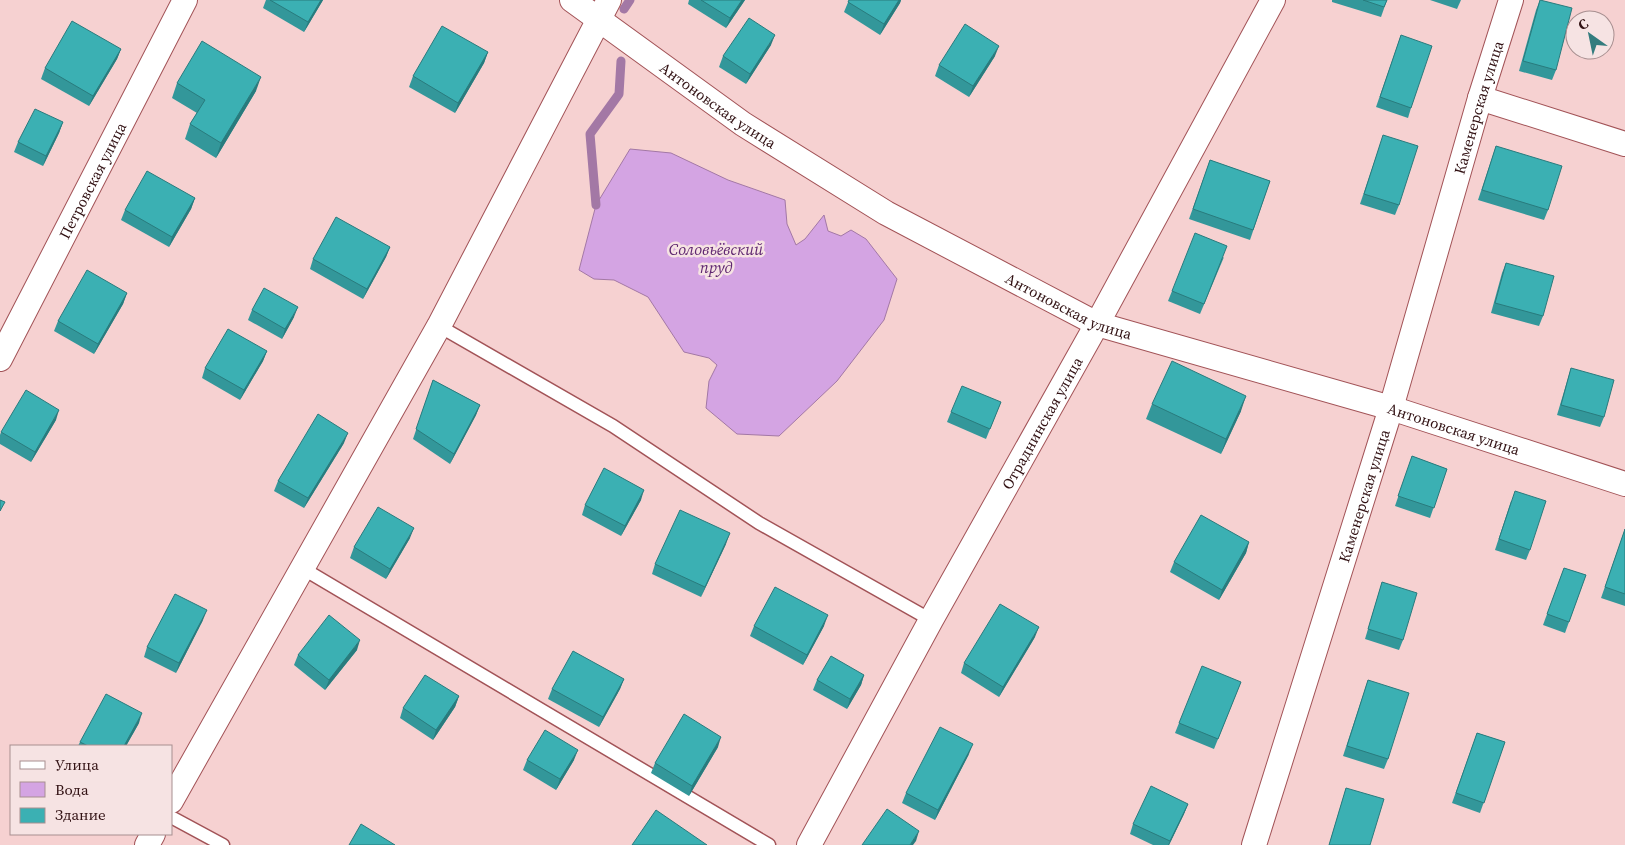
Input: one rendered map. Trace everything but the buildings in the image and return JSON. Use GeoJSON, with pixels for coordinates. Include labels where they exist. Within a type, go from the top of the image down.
{"type":"FeatureCollection","features":[{"type":"Feature","properties":{"kind":"street","name":"Петровская улица"},"geometry":{"type":"LineString","coordinates":[[0,360],[185,0]]}},
{"type":"Feature","properties":{"kind":"street","name":"Антоновская улица"},"geometry":{"type":"LineString","coordinates":[[572,0],[604,9],[743,124],[878,208],[1097,324],[1391,408],[1625,484]]}},
{"type":"Feature","properties":{"kind":"street","name":"Отраднинская улица"},"geometry":{"type":"LineString","coordinates":[[809,845],[931,620],[1097,324],[1273,0]]}},
{"type":"Feature","properties":{"kind":"street","name":"Каменерская улица"},"geometry":{"type":"LineString","coordinates":[[1254,845],[1391,408],[1480,98],[1511,0]]}},
{"type":"Feature","properties":{"kind":"street"},"geometry":{"type":"LineString","coordinates":[[172,799],[439,326],[604,9]]}},
{"type":"Feature","properties":{"kind":"street"},"geometry":{"type":"LineString","coordinates":[[1480,98],[1625,144]]}},
{"type":"Feature","properties":{"kind":"lane"},"geometry":{"type":"LineString","coordinates":[[439,326],[613,426],[759,523],[931,620]]}},
{"type":"Feature","properties":{"kind":"lane"},"geometry":{"type":"LineString","coordinates":[[302,568],[769,845]]}},
{"type":"Feature","properties":{"kind":"lane"},"geometry":{"type":"LineString","coordinates":[[172,818],[223,845]]}},
{"type":"Feature","properties":{"kind":"water","name":"Соловьёвский пруд"},"geometry":{"type":"Polygon","coordinates":[[[630,149],[671,153],[728,180],[785,200],[787,224],[796,245],[805,239],[824,215],[828,231],[841,236],[851,230],[866,239],[897,279],[884,320],[837,381],[779,436],[737,434],[706,408],[709,381],[717,365],[709,358],[684,352],[648,297],[614,280],[594,279],[579,270],[596,205],[630,149]]]}},
{"type":"Feature","properties":{"kind":"waterway"},"geometry":{"type":"LineString","coordinates":[[624,9],[630,0]]}},
{"type":"Feature","properties":{"kind":"waterway"},"geometry":{"type":"LineString","coordinates":[[596,205],[590,134],[619,94],[621,61]]}}]}
